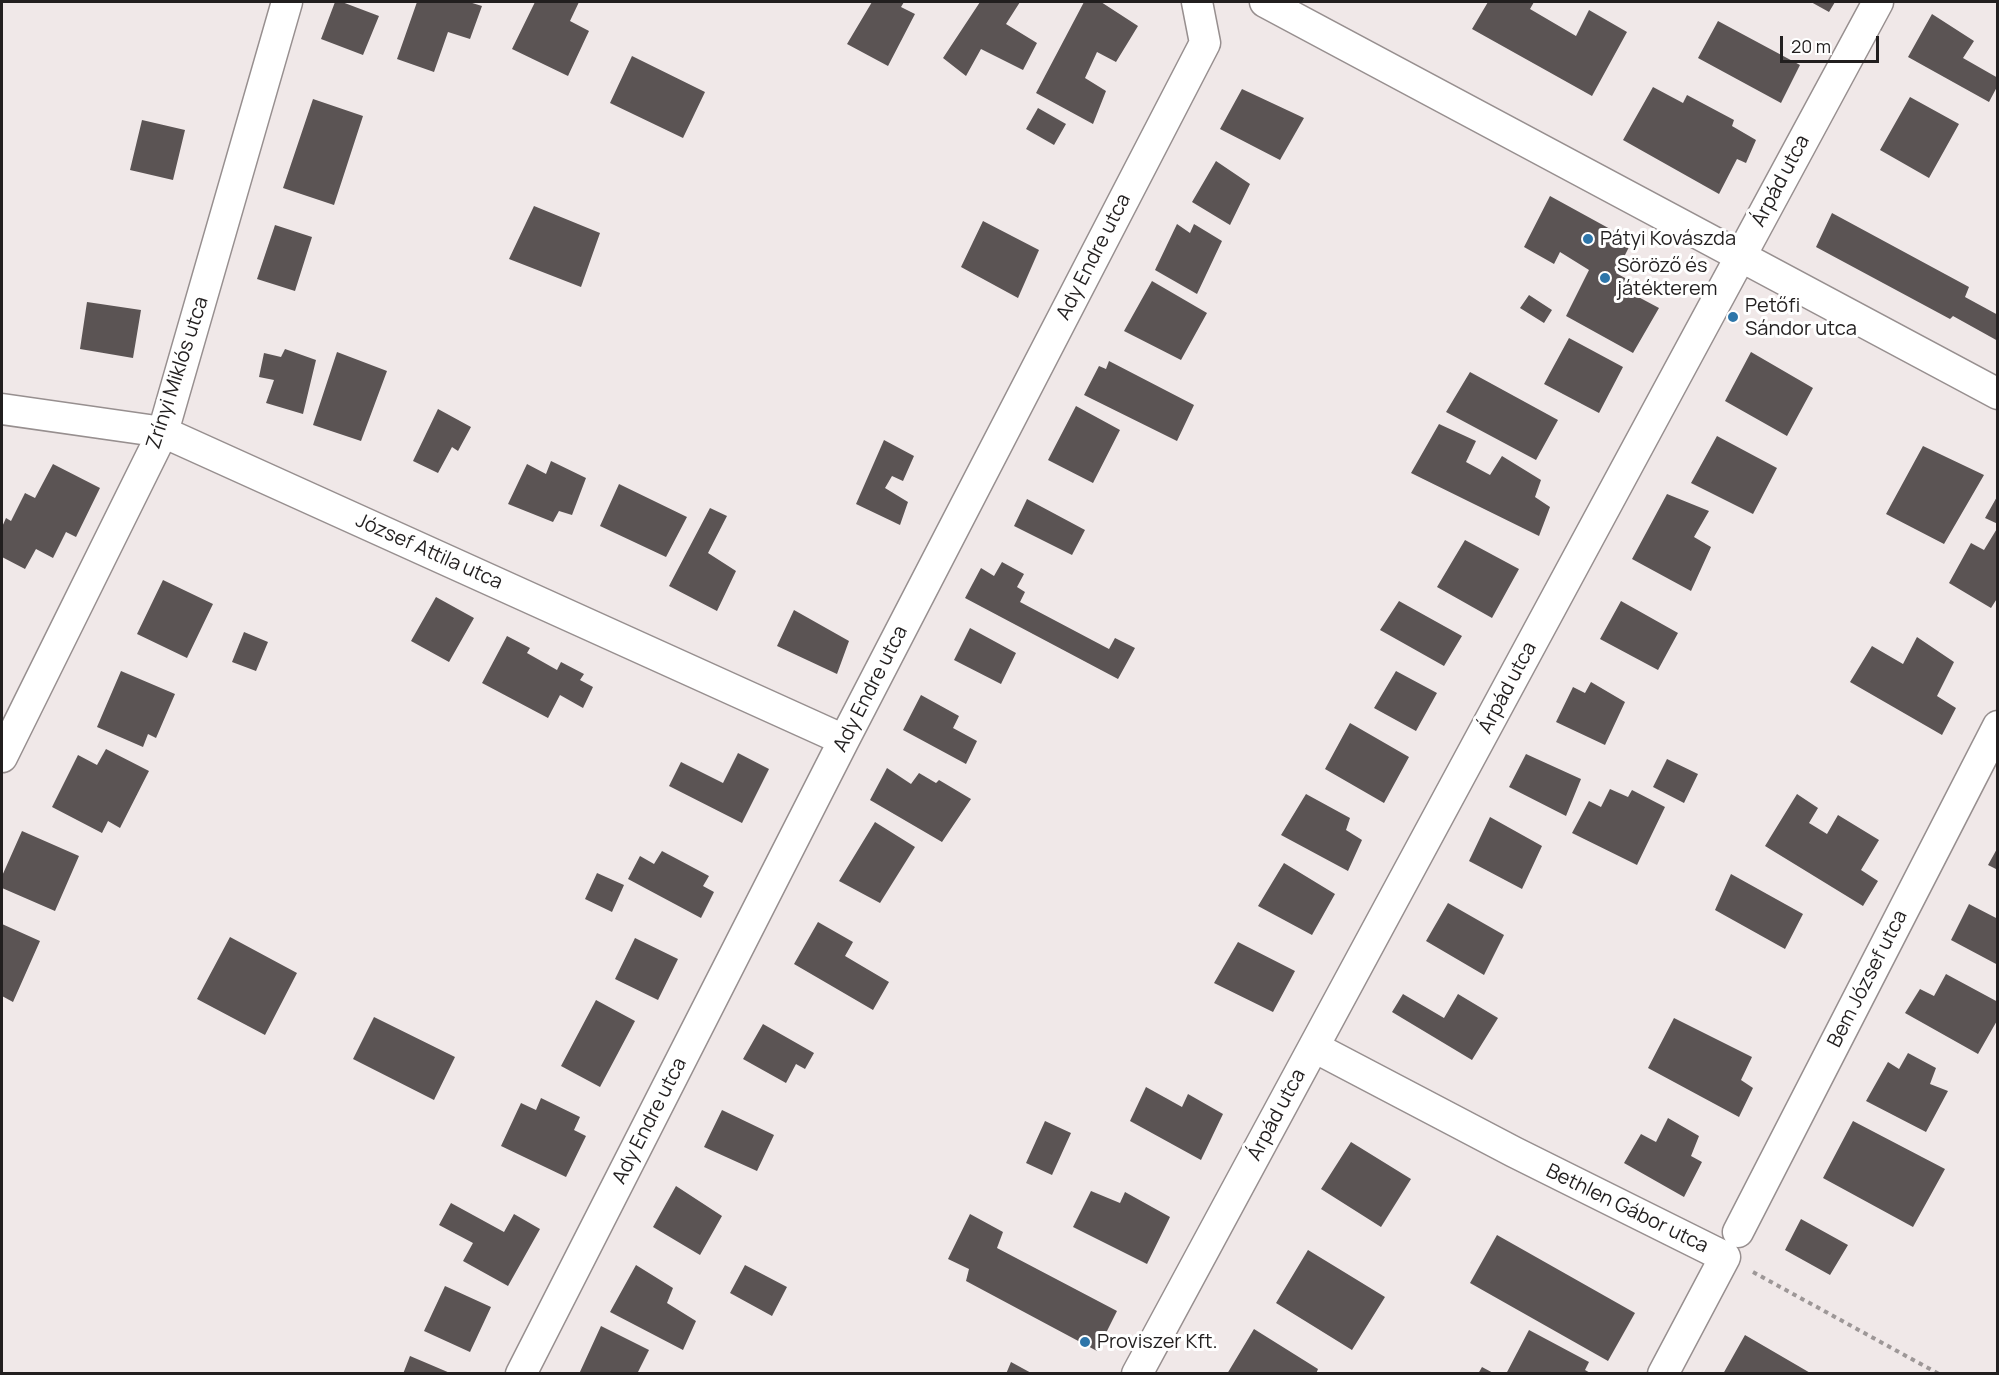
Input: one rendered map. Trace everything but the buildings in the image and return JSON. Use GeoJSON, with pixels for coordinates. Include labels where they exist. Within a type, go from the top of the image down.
{"type":"FeatureCollection","features":[{"type":"Feature","properties":{"kind":"street","name":"Zrínyi Miklós utca"},"geometry":{"type":"LineString","coordinates":[[2,757],[163,432],[287,2]]}},
{"type":"Feature","properties":{"kind":"street","name":"Ady Endre utca"},"geometry":{"type":"LineString","coordinates":[[521,1374],[844,740],[1205,43],[1197,2]]}},
{"type":"Feature","properties":{"kind":"street"},"geometry":{"type":"LineString","coordinates":[[1265,2],[1998,394]]}},
{"type":"Feature","properties":{"kind":"street","name":"Árpád utca"},"geometry":{"type":"LineString","coordinates":[[1137,1374],[1878,2]]}},
{"type":"Feature","properties":{"kind":"street","name":"József Attila utca"},"geometry":{"type":"LineString","coordinates":[[2,409],[64,416],[163,432],[844,740]]}},
{"type":"Feature","properties":{"kind":"street","name":"Bem József utca"},"geometry":{"type":"LineString","coordinates":[[1663,1374],[1998,726]]}},
{"type":"Feature","properties":{"kind":"street","name":"Bethlen Gábor utca"},"geometry":{"type":"LineString","coordinates":[[1314,1047],[1514,1152],[1732,1244]]}},
{"type":"Feature","properties":{"kind":"path","name":"Bethlen Gábor utca"},"geometry":{"type":"LineString","coordinates":[[1732,1244],[1940,1374]]}},
{"type":"Feature","properties":{"kind":"place","name":"Pátyi Kovászda"},"geometry":{"type":"Point","coordinates":[1588,239]}},
{"type":"Feature","properties":{"kind":"place","name":"Söröző és játékterem"},"geometry":{"type":"Point","coordinates":[1605,278]}},
{"type":"Feature","properties":{"kind":"place","name":"Petőfi Sándor utca"},"geometry":{"type":"Point","coordinates":[1733,317]}},
{"type":"Feature","properties":{"kind":"place","name":"Proviszer Kft."},"geometry":{"type":"Point","coordinates":[1085,1342]}}]}
